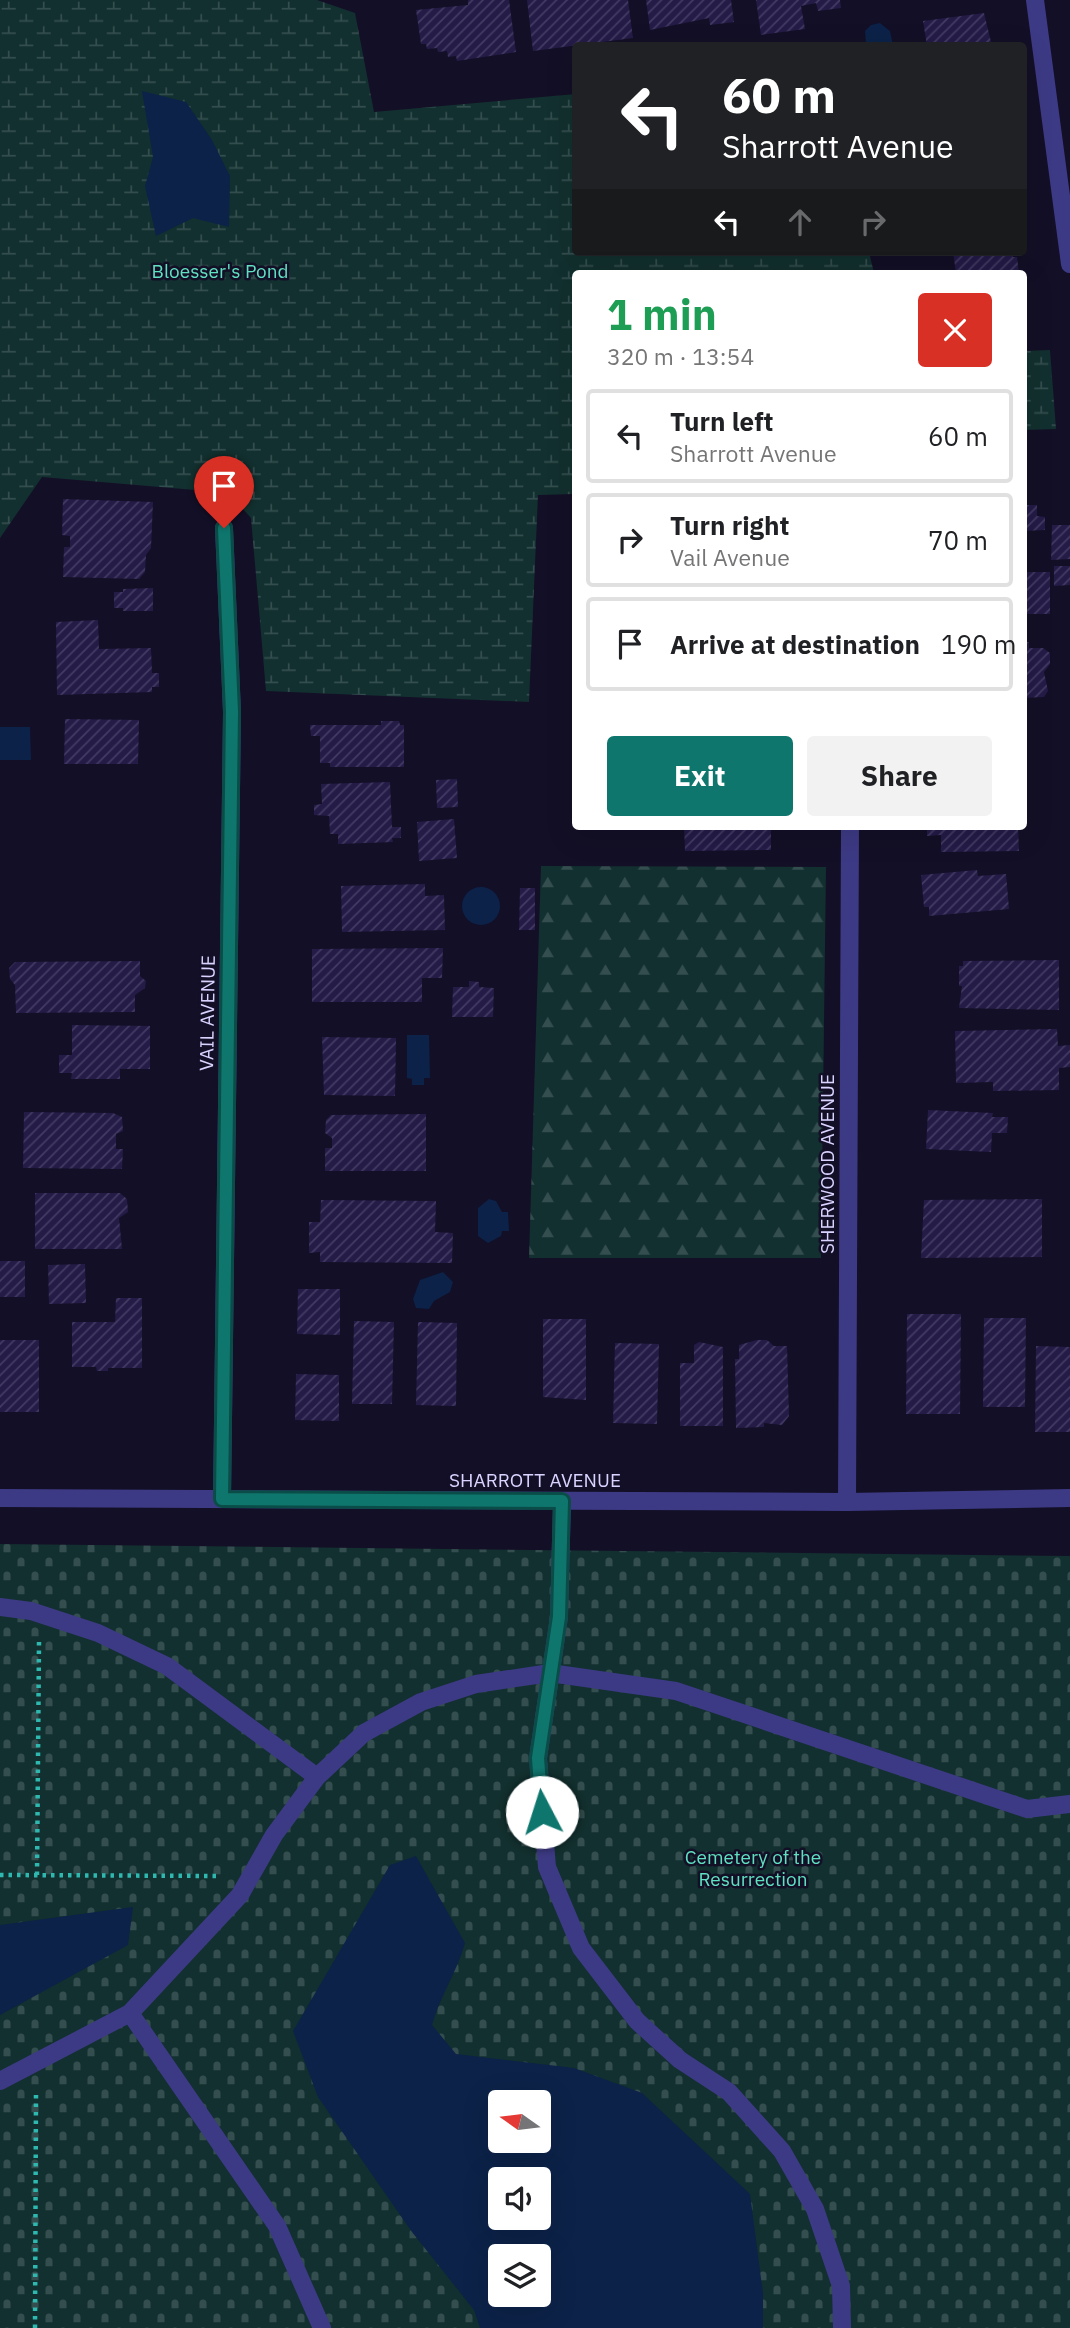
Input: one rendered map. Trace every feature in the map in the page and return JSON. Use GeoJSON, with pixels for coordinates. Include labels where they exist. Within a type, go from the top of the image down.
{"type":"FeatureCollection","features":[{"type":"Feature","properties":{"kind":"street"},"geometry":{"type":"LineString","coordinates":[[1035,0],[1070,264]]}},
{"type":"Feature","properties":{"kind":"street","name":"VAIL AVENUE"},"geometry":{"type":"LineString","coordinates":[[222,1499],[232,712],[224,528]]}},
{"type":"Feature","properties":{"kind":"street","name":"SHERWOOD AVENUE"},"geometry":{"type":"LineString","coordinates":[[847,1502],[850,830]]}},
{"type":"Feature","properties":{"kind":"street","name":"SHARROTT AVENUE"},"geometry":{"type":"LineString","coordinates":[[0,1498],[847,1502],[1070,1498]]}},
{"type":"Feature","properties":{"kind":"street"},"geometry":{"type":"LineString","coordinates":[[562,1501],[559,1617],[538,1758],[547,1867],[581,1948],[637,2021],[680,2060],[729,2092],[782,2151],[819,2222],[841,2286],[842,2328]]}},
{"type":"Feature","properties":{"kind":"street"},"geometry":{"type":"LineString","coordinates":[[0,1607],[32,1611],[98,1633],[167,1667],[317,1777]]}},
{"type":"Feature","properties":{"kind":"street"},"geometry":{"type":"LineString","coordinates":[[0,2081],[131,2013],[240,1895],[274,1835],[317,1777],[364,1733],[421,1702],[477,1684],[550,1673],[676,1691],[1027,1809],[1070,1804]]}},
{"type":"Feature","properties":{"kind":"street"},"geometry":{"type":"LineString","coordinates":[[131,2013],[277,2226],[322,2328]]}},
{"type":"Feature","properties":{"kind":"path"},"geometry":{"type":"LineString","coordinates":[[37,1875],[39,1638]]}},
{"type":"Feature","properties":{"kind":"path"},"geometry":{"type":"LineString","coordinates":[[0,1875],[222,1876]]}},
{"type":"Feature","properties":{"kind":"path"},"geometry":{"type":"LineString","coordinates":[[35,2328],[36,2087]]}},
{"type":"Feature","properties":{"kind":"green space","name":"Bloesser's Pond"},"geometry":{"type":"Polygon","coordinates":[[[0,0],[317,0],[355,13],[374,112],[572,94],[572,256],[870,256],[873,270],[572,270],[572,494],[538,495],[529,702],[266,691],[251,518],[234,499],[207,491],[42,477],[0,538],[0,0]]]}},
{"type":"Feature","properties":{"kind":"green space"},"geometry":{"type":"Polygon","coordinates":[[[1050,350],[1056,429],[1027,430],[1027,351],[1050,350]]]}},
{"type":"Feature","properties":{"kind":"green space"},"geometry":{"type":"Polygon","coordinates":[[[541,866],[826,867],[821,1258],[529,1258],[541,866]]]}},
{"type":"Feature","properties":{"kind":"green space","name":"Cemetery of the Resurrection"},"geometry":{"type":"Polygon","coordinates":[[[0,1544],[1070,1556],[1070,2328],[0,2328],[0,1544]]]}},
{"type":"Feature","properties":{"kind":"water"},"geometry":{"type":"Polygon","coordinates":[[[880,23],[890,31],[892,42],[866,42],[865,31],[871,25],[880,23]]]}},
{"type":"Feature","properties":{"kind":"water"},"geometry":{"type":"Polygon","coordinates":[[[142,91],[186,102],[212,140],[230,176],[229,227],[193,218],[156,236],[145,186],[153,157],[142,91]]]}},
{"type":"Feature","properties":{"kind":"water"},"geometry":{"type":"Polygon","coordinates":[[[0,727],[30,727],[31,760],[0,760],[0,727]]]}},
{"type":"Feature","properties":{"kind":"water"},"geometry":{"type":"Polygon","coordinates":[[[481,887],[494,893],[500,906],[494,919],[481,925],[468,919],[462,906],[468,893],[481,887]]]}},
{"type":"Feature","properties":{"kind":"water"},"geometry":{"type":"Polygon","coordinates":[[[407,1035],[429,1035],[430,1078],[424,1078],[424,1085],[412,1085],[412,1079],[407,1078],[407,1035]]]}},
{"type":"Feature","properties":{"kind":"water"},"geometry":{"type":"Polygon","coordinates":[[[489,1199],[496,1201],[502,1212],[508,1212],[509,1231],[502,1231],[501,1236],[488,1243],[478,1236],[478,1208],[489,1199]]]}},
{"type":"Feature","properties":{"kind":"water"},"geometry":{"type":"Polygon","coordinates":[[[443,1272],[453,1282],[450,1292],[434,1301],[429,1309],[416,1308],[413,1299],[420,1280],[443,1272]]]}},
{"type":"Feature","properties":{"kind":"water"},"geometry":{"type":"Polygon","coordinates":[[[416,1856],[465,1943],[432,2025],[456,2054],[574,2068],[642,2093],[750,2194],[763,2294],[763,2328],[480,2328],[474,2310],[412,2232],[318,2097],[293,2031],[390,1865],[416,1856]]]}},
{"type":"Feature","properties":{"kind":"water"},"geometry":{"type":"Polygon","coordinates":[[[133,1907],[128,1945],[0,2015],[0,1925],[133,1907]]]}},
{"type":"Feature","properties":{"kind":"building"},"geometry":{"type":"Polygon","coordinates":[[[468,0],[509,0],[516,52],[457,61],[456,56],[448,57],[447,51],[438,52],[437,48],[427,49],[426,44],[421,44],[416,10],[468,5],[468,0]]]}},
{"type":"Feature","properties":{"kind":"building"},"geometry":{"type":"Polygon","coordinates":[[[527,0],[628,0],[633,38],[572,42],[572,46],[533,51],[527,0]]]}},
{"type":"Feature","properties":{"kind":"building"},"geometry":{"type":"Polygon","coordinates":[[[646,0],[731,0],[734,22],[710,25],[709,18],[650,30],[646,0]]]}},
{"type":"Feature","properties":{"kind":"building"},"geometry":{"type":"Polygon","coordinates":[[[756,0],[840,0],[841,8],[818,11],[816,3],[801,6],[805,29],[761,35],[756,0]]]}},
{"type":"Feature","properties":{"kind":"building"},"geometry":{"type":"Polygon","coordinates":[[[984,13],[991,42],[926,42],[923,21],[984,13]]]}},
{"type":"Feature","properties":{"kind":"building"},"geometry":{"type":"Polygon","coordinates":[[[954,256],[1013,256],[1017,257],[1019,270],[956,270],[954,256]]]}},
{"type":"Feature","properties":{"kind":"building"},"geometry":{"type":"Polygon","coordinates":[[[63,499],[153,502],[151,548],[146,555],[145,572],[139,579],[63,577],[64,547],[70,547],[70,536],[62,535],[63,499]]]}},
{"type":"Feature","properties":{"kind":"building"},"geometry":{"type":"Polygon","coordinates":[[[1027,505],[1037,505],[1037,516],[1045,517],[1045,530],[1027,531],[1027,505]]]}},
{"type":"Feature","properties":{"kind":"building"},"geometry":{"type":"Polygon","coordinates":[[[1052,525],[1070,525],[1070,559],[1051,560],[1052,525]]]}},
{"type":"Feature","properties":{"kind":"building"},"geometry":{"type":"Polygon","coordinates":[[[1054,566],[1070,566],[1070,585],[1054,586],[1054,566]]]}},
{"type":"Feature","properties":{"kind":"building"},"geometry":{"type":"Polygon","coordinates":[[[1027,572],[1050,572],[1050,614],[1027,614],[1027,572]]]}},
{"type":"Feature","properties":{"kind":"building"},"geometry":{"type":"Polygon","coordinates":[[[153,588],[153,611],[123,611],[123,608],[114,608],[114,592],[153,588]]]}},
{"type":"Feature","properties":{"kind":"building"},"geometry":{"type":"Polygon","coordinates":[[[98,620],[99,649],[151,648],[152,673],[159,673],[159,687],[152,687],[152,692],[57,695],[56,622],[98,620]]]}},
{"type":"Feature","properties":{"kind":"building"},"geometry":{"type":"Polygon","coordinates":[[[1027,642],[1029,648],[1043,648],[1050,653],[1050,664],[1044,672],[1048,691],[1044,697],[1027,698],[1027,642]]]}},
{"type":"Feature","properties":{"kind":"building"},"geometry":{"type":"Polygon","coordinates":[[[65,719],[139,720],[138,764],[64,764],[65,719]]]}},
{"type":"Feature","properties":{"kind":"building"},"geometry":{"type":"Polygon","coordinates":[[[381,721],[399,721],[400,725],[404,725],[404,767],[330,767],[330,763],[320,763],[320,736],[311,736],[310,725],[381,725],[381,721]]]}},
{"type":"Feature","properties":{"kind":"building"},"geometry":{"type":"Polygon","coordinates":[[[457,779],[458,807],[437,808],[436,780],[457,779]]]}},
{"type":"Feature","properties":{"kind":"building"},"geometry":{"type":"Polygon","coordinates":[[[390,782],[392,827],[401,827],[401,838],[392,838],[393,842],[338,844],[338,834],[330,834],[329,816],[314,815],[314,805],[322,804],[321,784],[390,782]]]}},
{"type":"Feature","properties":{"kind":"building"},"geometry":{"type":"Polygon","coordinates":[[[454,819],[457,858],[419,861],[417,822],[454,819]]]}},
{"type":"Feature","properties":{"kind":"building"},"geometry":{"type":"Polygon","coordinates":[[[684,830],[771,830],[771,850],[685,851],[684,830]]]}},
{"type":"Feature","properties":{"kind":"building"},"geometry":{"type":"Polygon","coordinates":[[[927,830],[1018,830],[1019,851],[941,852],[941,835],[927,836],[927,830]]]}},
{"type":"Feature","properties":{"kind":"building"},"geometry":{"type":"Polygon","coordinates":[[[977,870],[978,876],[1006,874],[1009,909],[929,916],[929,907],[924,907],[921,875],[977,870]]]}},
{"type":"Feature","properties":{"kind":"building"},"geometry":{"type":"Polygon","coordinates":[[[425,884],[425,896],[444,895],[445,930],[342,932],[341,886],[425,884]]]}},
{"type":"Feature","properties":{"kind":"building"},"geometry":{"type":"Polygon","coordinates":[[[520,888],[535,888],[535,930],[519,930],[520,888]]]}},
{"type":"Feature","properties":{"kind":"building"},"geometry":{"type":"Polygon","coordinates":[[[443,948],[442,978],[422,978],[422,1002],[312,1002],[312,949],[443,948]]]}},
{"type":"Feature","properties":{"kind":"building"},"geometry":{"type":"Polygon","coordinates":[[[1059,960],[1059,1010],[959,1008],[962,986],[959,986],[959,966],[963,966],[963,961],[1059,960]]]}},
{"type":"Feature","properties":{"kind":"building"},"geometry":{"type":"Polygon","coordinates":[[[140,961],[140,976],[146,981],[145,988],[135,995],[135,1012],[16,1013],[15,985],[10,979],[9,968],[15,962],[140,961]]]}},
{"type":"Feature","properties":{"kind":"building"},"geometry":{"type":"Polygon","coordinates":[[[469,981],[479,982],[479,987],[494,988],[493,1017],[452,1017],[453,987],[469,987],[469,981]]]}},
{"type":"Feature","properties":{"kind":"building"},"geometry":{"type":"Polygon","coordinates":[[[72,1025],[150,1026],[150,1069],[120,1069],[120,1079],[71,1079],[72,1073],[59,1073],[59,1055],[72,1055],[72,1025]]]}},
{"type":"Feature","properties":{"kind":"building"},"geometry":{"type":"Polygon","coordinates":[[[1057,1029],[1058,1046],[1070,1045],[1070,1067],[1059,1068],[1059,1090],[993,1091],[993,1082],[956,1083],[955,1031],[1057,1029]]]}},
{"type":"Feature","properties":{"kind":"building"},"geometry":{"type":"Polygon","coordinates":[[[322,1037],[396,1038],[395,1096],[324,1095],[322,1037]]]}},
{"type":"Feature","properties":{"kind":"building"},"geometry":{"type":"Polygon","coordinates":[[[928,1110],[993,1113],[992,1117],[1008,1117],[1007,1133],[992,1133],[991,1152],[926,1149],[928,1110]]]}},
{"type":"Feature","properties":{"kind":"building"},"geometry":{"type":"Polygon","coordinates":[[[24,1112],[113,1113],[122,1117],[123,1131],[116,1134],[116,1149],[123,1149],[122,1169],[23,1168],[24,1112]]]}},
{"type":"Feature","properties":{"kind":"building"},"geometry":{"type":"Polygon","coordinates":[[[426,1114],[426,1171],[325,1171],[325,1148],[332,1148],[332,1138],[325,1133],[326,1120],[331,1115],[426,1114]]]}},
{"type":"Feature","properties":{"kind":"building"},"geometry":{"type":"Polygon","coordinates":[[[35,1193],[120,1193],[127,1199],[128,1212],[119,1218],[122,1249],[35,1249],[35,1193]]]}},
{"type":"Feature","properties":{"kind":"building"},"geometry":{"type":"Polygon","coordinates":[[[1042,1199],[1042,1257],[921,1258],[924,1200],[1042,1199]]]}},
{"type":"Feature","properties":{"kind":"building"},"geometry":{"type":"Polygon","coordinates":[[[321,1200],[436,1201],[435,1232],[453,1233],[452,1263],[320,1262],[320,1252],[309,1253],[309,1222],[320,1222],[321,1200]]]}},
{"type":"Feature","properties":{"kind":"building"},"geometry":{"type":"Polygon","coordinates":[[[0,1261],[25,1261],[25,1297],[0,1297],[0,1261]]]}},
{"type":"Feature","properties":{"kind":"building"},"geometry":{"type":"Polygon","coordinates":[[[85,1264],[86,1303],[49,1304],[48,1265],[85,1264]]]}},
{"type":"Feature","properties":{"kind":"building"},"geometry":{"type":"Polygon","coordinates":[[[298,1289],[340,1289],[340,1335],[297,1334],[298,1289]]]}},
{"type":"Feature","properties":{"kind":"building"},"geometry":{"type":"Polygon","coordinates":[[[116,1298],[142,1298],[142,1368],[108,1368],[108,1371],[97,1371],[96,1367],[72,1367],[72,1322],[115,1322],[116,1298]]]}},
{"type":"Feature","properties":{"kind":"building"},"geometry":{"type":"Polygon","coordinates":[[[907,1314],[961,1314],[960,1414],[906,1414],[907,1314]]]}},
{"type":"Feature","properties":{"kind":"building"},"geometry":{"type":"Polygon","coordinates":[[[984,1318],[1026,1318],[1025,1407],[983,1407],[984,1318]]]}},
{"type":"Feature","properties":{"kind":"building"},"geometry":{"type":"Polygon","coordinates":[[[543,1319],[586,1319],[586,1400],[543,1397],[543,1319]]]}},
{"type":"Feature","properties":{"kind":"building"},"geometry":{"type":"Polygon","coordinates":[[[354,1321],[394,1322],[392,1404],[352,1404],[354,1321]]]}},
{"type":"Feature","properties":{"kind":"building"},"geometry":{"type":"Polygon","coordinates":[[[418,1322],[457,1323],[456,1406],[416,1405],[418,1322]]]}},
{"type":"Feature","properties":{"kind":"building"},"geometry":{"type":"Polygon","coordinates":[[[0,1340],[39,1340],[39,1412],[0,1412],[0,1340]]]}},
{"type":"Feature","properties":{"kind":"building"},"geometry":{"type":"Polygon","coordinates":[[[767,1340],[774,1346],[787,1346],[789,1416],[782,1425],[764,1423],[764,1427],[736,1428],[735,1359],[739,1359],[739,1345],[767,1340]]]}},
{"type":"Feature","properties":{"kind":"building"},"geometry":{"type":"Polygon","coordinates":[[[699,1342],[723,1347],[723,1426],[680,1426],[680,1363],[694,1363],[694,1345],[699,1342]]]}},
{"type":"Feature","properties":{"kind":"building"},"geometry":{"type":"Polygon","coordinates":[[[615,1343],[659,1344],[657,1424],[613,1423],[615,1343]]]}},
{"type":"Feature","properties":{"kind":"building"},"geometry":{"type":"Polygon","coordinates":[[[1036,1346],[1070,1347],[1070,1432],[1035,1432],[1036,1346]]]}},
{"type":"Feature","properties":{"kind":"building"},"geometry":{"type":"Polygon","coordinates":[[[296,1374],[339,1375],[339,1421],[295,1420],[296,1374]]]}},
{"type":"Feature","properties":{"kind":"route"},"geometry":{"type":"LineString","coordinates":[[224,528],[232,712],[222,1499],[562,1501],[563,1551],[559,1617],[538,1758],[542,1812]]}}]}
